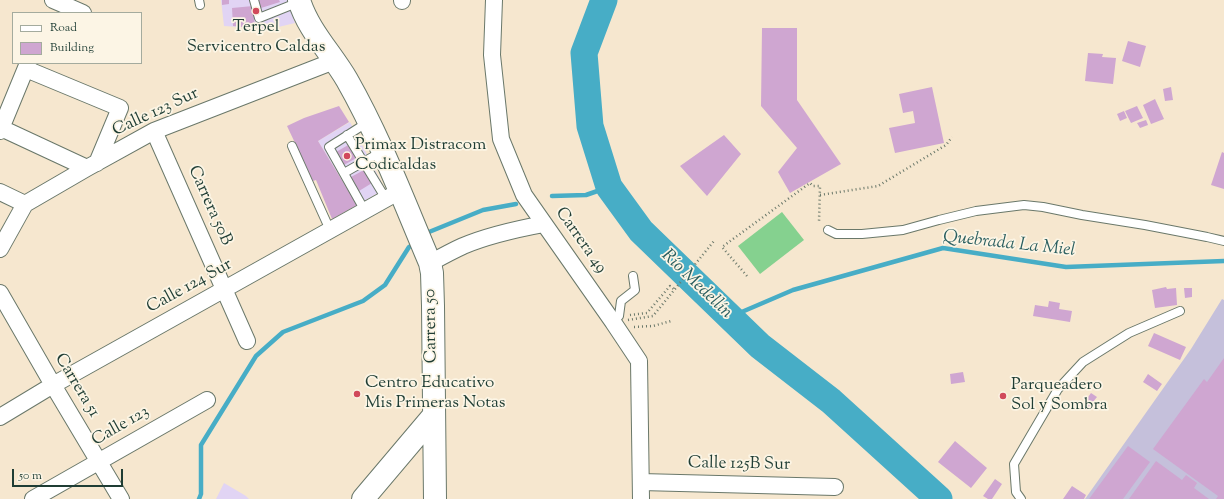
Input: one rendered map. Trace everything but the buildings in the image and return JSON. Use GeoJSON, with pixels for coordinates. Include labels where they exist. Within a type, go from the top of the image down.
{"type":"FeatureCollection","features":[{"type":"Feature","properties":{"kind":"main road"},"geometry":{"type":"LineString","coordinates":[[292,3],[311,26],[347,80],[368,122],[372,156],[393,195]]}},
{"type":"Feature","properties":{"kind":"main road","name":"Carrera 50"},"geometry":{"type":"LineString","coordinates":[[393,195],[415,228],[427,256],[432,273],[435,499]]}},
{"type":"Feature","properties":{"kind":"main road"},"geometry":{"type":"LineString","coordinates":[[363,499],[434,415]]}},
{"type":"Feature","properties":{"kind":"street"},"geometry":{"type":"LineString","coordinates":[[47,12],[53,0],[81,12]]}},
{"type":"Feature","properties":{"kind":"street","name":"Carrera 49"},"geometry":{"type":"LineString","coordinates":[[494,0],[492,55],[501,139],[524,195],[639,361],[641,499]]}},
{"type":"Feature","properties":{"kind":"street","name":"Calle 123 Sur"},"geometry":{"type":"LineString","coordinates":[[25,204],[154,131],[334,61]]}},
{"type":"Feature","properties":{"kind":"street"},"geometry":{"type":"LineString","coordinates":[[27,66],[120,108],[92,165],[1,130],[27,66]]}},
{"type":"Feature","properties":{"kind":"street","name":"Carrera 50B"},"geometry":{"type":"LineString","coordinates":[[154,131],[247,341]]}},
{"type":"Feature","properties":{"kind":"street"},"geometry":{"type":"LineString","coordinates":[[0,192],[25,204],[0,249]]}},
{"type":"Feature","properties":{"kind":"street","name":"Calle 124 Sur"},"geometry":{"type":"LineString","coordinates":[[0,417],[53,385],[393,195]]}},
{"type":"Feature","properties":{"kind":"street"},"geometry":{"type":"LineString","coordinates":[[427,256],[464,246],[511,230],[544,224]]}},
{"type":"Feature","properties":{"kind":"street","name":"Carrera 51"},"geometry":{"type":"LineString","coordinates":[[0,293],[121,499]]}},
{"type":"Feature","properties":{"kind":"street","name":"Calle 123"},"geometry":{"type":"LineString","coordinates":[[33,499],[207,400]]}},
{"type":"Feature","properties":{"kind":"street","name":"Calle 125B Sur"},"geometry":{"type":"LineString","coordinates":[[641,482],[835,486]]}},
{"type":"Feature","properties":{"kind":"lane"},"geometry":{"type":"LineString","coordinates":[[254,0],[260,18],[292,3]]}},
{"type":"Feature","properties":{"kind":"lane"},"geometry":{"type":"LineString","coordinates":[[365,210],[329,147],[368,122]]}},
{"type":"Feature","properties":{"kind":"lane"},"geometry":{"type":"LineString","coordinates":[[344,173],[372,156],[347,135]]}},
{"type":"Feature","properties":{"kind":"lane"},"geometry":{"type":"LineString","coordinates":[[292,146],[330,230]]}},
{"type":"Feature","properties":{"kind":"lane"},"geometry":{"type":"LineString","coordinates":[[828,230],[836,234],[862,234],[903,230],[976,211],[1024,205],[1043,207],[1207,236],[1224,241]]}},
{"type":"Feature","properties":{"kind":"lane"},"geometry":{"type":"LineString","coordinates":[[613,322],[619,316],[621,301],[635,290],[633,276]]}},
{"type":"Feature","properties":{"kind":"lane"},"geometry":{"type":"LineString","coordinates":[[1021,499],[1016,492],[1014,464],[1058,389],[1083,362],[1129,333],[1180,311]]}},
{"type":"Feature","properties":{"kind":"path"},"geometry":{"type":"LineString","coordinates":[[820,195],[878,186],[946,145],[952,137]]}},
{"type":"Feature","properties":{"kind":"path"},"geometry":{"type":"LineString","coordinates":[[747,276],[722,247],[810,183],[813,186],[820,186],[819,225],[828,230]]}},
{"type":"Feature","properties":{"kind":"path"},"geometry":{"type":"LineString","coordinates":[[675,290],[670,286],[647,313],[625,316],[626,320],[649,318],[652,316],[675,290],[714,241]]}},
{"type":"Feature","properties":{"kind":"path"},"geometry":{"type":"LineString","coordinates":[[633,327],[652,326],[671,321]]}},
{"type":"Feature","properties":{"kind":"shaded area","name":"Terpel Servicentro Caldas"},"geometry":{"type":"Polygon","coordinates":[[[221,0],[287,0],[295,23],[270,29],[224,26],[221,0]]]}},
{"type":"Feature","properties":{"kind":"shaded area","name":"Primax Distracom Codicaldas"},"geometry":{"type":"Polygon","coordinates":[[[350,122],[385,189],[357,205],[318,141],[350,122]]]}},
{"type":"Feature","properties":{"kind":"shaded area"},"geometry":{"type":"Polygon","coordinates":[[[1222,299],[1224,300],[1224,499],[1085,499],[1191,349],[1222,299]]]}},
{"type":"Feature","properties":{"kind":"shaded area"},"geometry":{"type":"Polygon","coordinates":[[[224,483],[246,496],[249,499],[216,499],[224,483]]]}},
{"type":"Feature","properties":{"kind":"green space"},"geometry":{"type":"Polygon","coordinates":[[[782,212],[804,240],[760,274],[738,246],[782,212]]]}},
{"type":"Feature","properties":{"kind":"waterway","name":"Río Medellín"},"geometry":{"type":"LineString","coordinates":[[604,0],[584,53],[590,126],[609,187],[641,231],[760,346],[831,401],[939,499]]}},
{"type":"Feature","properties":{"kind":"waterway"},"geometry":{"type":"LineString","coordinates":[[552,196],[586,195],[609,187]]}},
{"type":"Feature","properties":{"kind":"waterway"},"geometry":{"type":"LineString","coordinates":[[425,235],[483,210],[516,204]]}},
{"type":"Feature","properties":{"kind":"waterway"},"geometry":{"type":"LineString","coordinates":[[199,499],[201,494],[201,445],[256,356],[283,332],[363,301],[385,285],[409,247],[415,243]]}},
{"type":"Feature","properties":{"kind":"waterway","name":"Quebrada La Miel"},"geometry":{"type":"LineString","coordinates":[[730,317],[793,290],[943,248],[1066,267],[1224,261]]}},
{"type":"Feature","properties":{"kind":"place","name":"Terpel Servicentro Caldas"},"geometry":{"type":"Point","coordinates":[256,11]}},
{"type":"Feature","properties":{"kind":"place","name":"Primax Distracom Codicaldas"},"geometry":{"type":"Point","coordinates":[347,156]}},
{"type":"Feature","properties":{"kind":"place","name":"Centro Educativo Mis Primeras Notas"},"geometry":{"type":"Point","coordinates":[357,394]}},
{"type":"Feature","properties":{"kind":"place","name":"Parqueadero Sol y Sombra"},"geometry":{"type":"Point","coordinates":[1003,396]}}]}
